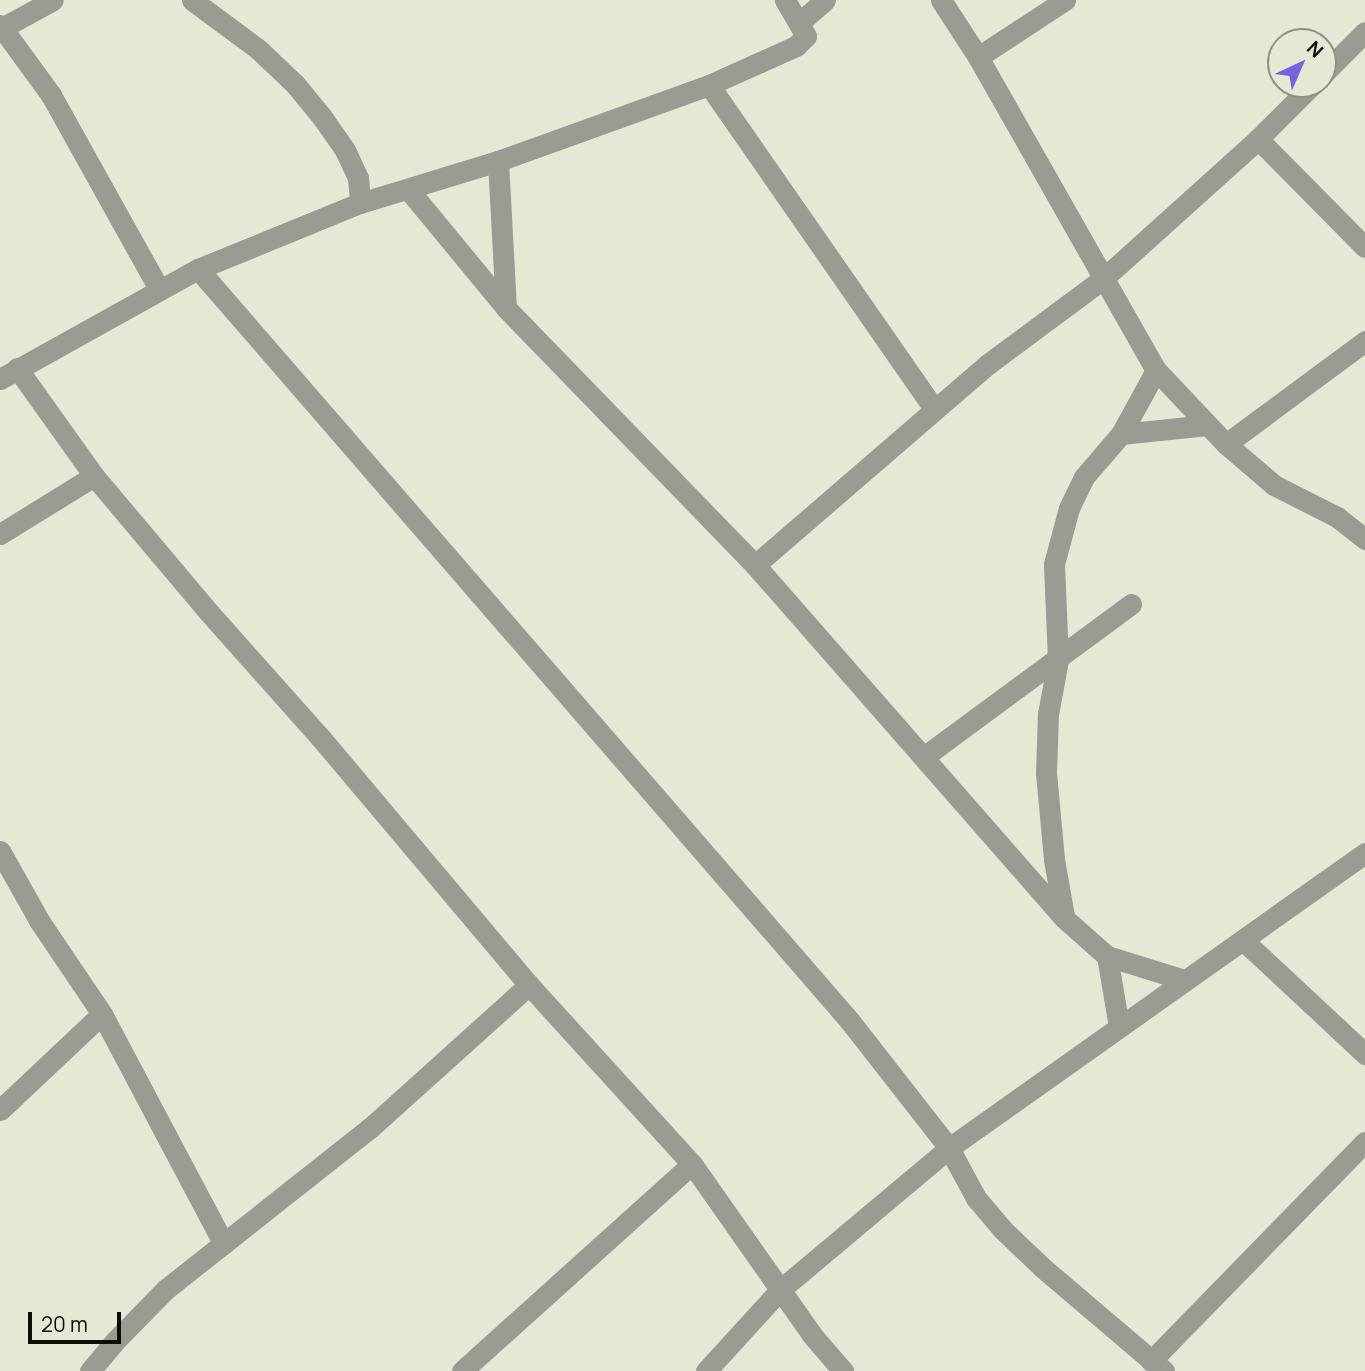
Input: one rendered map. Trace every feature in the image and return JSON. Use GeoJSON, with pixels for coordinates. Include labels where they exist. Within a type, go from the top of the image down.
{"type":"FeatureCollection","features":[{"type":"Feature","properties":{"kind":"street"},"geometry":{"type":"LineString","coordinates":[[53,0],[1,27],[51,95],[159,289]]}},
{"type":"Feature","properties":{"kind":"street"},"geometry":{"type":"LineString","coordinates":[[192,0],[258,49],[295,84],[322,117],[354,169],[360,203]]}},
{"type":"Feature","properties":{"kind":"street"},"geometry":{"type":"LineString","coordinates":[[785,0],[806,36],[796,46],[709,85],[498,161],[360,203],[198,269],[5,374],[529,985],[692,1164],[812,1335],[843,1371]]}},
{"type":"Feature","properties":{"kind":"street"},"geometry":{"type":"LineString","coordinates":[[800,22],[825,0]]}},
{"type":"Feature","properties":{"kind":"street"},"geometry":{"type":"LineString","coordinates":[[941,0],[978,57],[1105,276],[1156,370],[1226,444],[1274,485],[1337,517],[1365,539]]}},
{"type":"Feature","properties":{"kind":"street"},"geometry":{"type":"LineString","coordinates":[[978,57],[1065,0]]}},
{"type":"Feature","properties":{"kind":"street"},"geometry":{"type":"LineString","coordinates":[[1337,60],[1365,32]]}},
{"type":"Feature","properties":{"kind":"street"},"geometry":{"type":"LineString","coordinates":[[709,85],[934,409]]}},
{"type":"Feature","properties":{"kind":"street"},"geometry":{"type":"LineString","coordinates":[[755,565],[934,409],[1105,276],[1258,139],[1299,98]]}},
{"type":"Feature","properties":{"kind":"street"},"geometry":{"type":"LineString","coordinates":[[1258,139],[1365,247]]}},
{"type":"Feature","properties":{"kind":"street"},"geometry":{"type":"LineString","coordinates":[[498,161],[506,309]]}},
{"type":"Feature","properties":{"kind":"street"},"geometry":{"type":"LineString","coordinates":[[408,189],[506,309],[755,565],[925,756],[1064,918],[1107,956],[1184,980]]}},
{"type":"Feature","properties":{"kind":"street"},"geometry":{"type":"LineString","coordinates":[[198,269],[849,1020],[949,1149],[976,1198],[1003,1230],[1158,1366],[1365,1142]]}},
{"type":"Feature","properties":{"kind":"street"},"geometry":{"type":"LineString","coordinates":[[1226,444],[1365,341]]}},
{"type":"Feature","properties":{"kind":"street"},"geometry":{"type":"LineString","coordinates":[[1064,918],[1054,859],[1046,773],[1048,714],[1058,660],[1054,564],[1069,508],[1084,477],[1121,434],[1156,370]]}},
{"type":"Feature","properties":{"kind":"street"},"geometry":{"type":"LineString","coordinates":[[1121,434],[1208,425]]}},
{"type":"Feature","properties":{"kind":"street"},"geometry":{"type":"LineString","coordinates":[[0,534],[94,476]]}},
{"type":"Feature","properties":{"kind":"street"},"geometry":{"type":"LineString","coordinates":[[925,756],[1131,604]]}},
{"type":"Feature","properties":{"kind":"street"},"geometry":{"type":"LineString","coordinates":[[0,851],[40,922],[103,1014],[225,1244]]}},
{"type":"Feature","properties":{"kind":"street"},"geometry":{"type":"LineString","coordinates":[[706,1371],[781,1289],[949,1149],[1365,853]]}},
{"type":"Feature","properties":{"kind":"street"},"geometry":{"type":"LineString","coordinates":[[1244,941],[1365,1054]]}},
{"type":"Feature","properties":{"kind":"street"},"geometry":{"type":"LineString","coordinates":[[1107,956],[1119,1027]]}},
{"type":"Feature","properties":{"kind":"street"},"geometry":{"type":"LineString","coordinates":[[90,1371],[159,1296],[370,1128],[529,985]]}},
{"type":"Feature","properties":{"kind":"street"},"geometry":{"type":"LineString","coordinates":[[0,1110],[103,1014]]}},
{"type":"Feature","properties":{"kind":"street"},"geometry":{"type":"LineString","coordinates":[[462,1371],[692,1164]]}}]}
